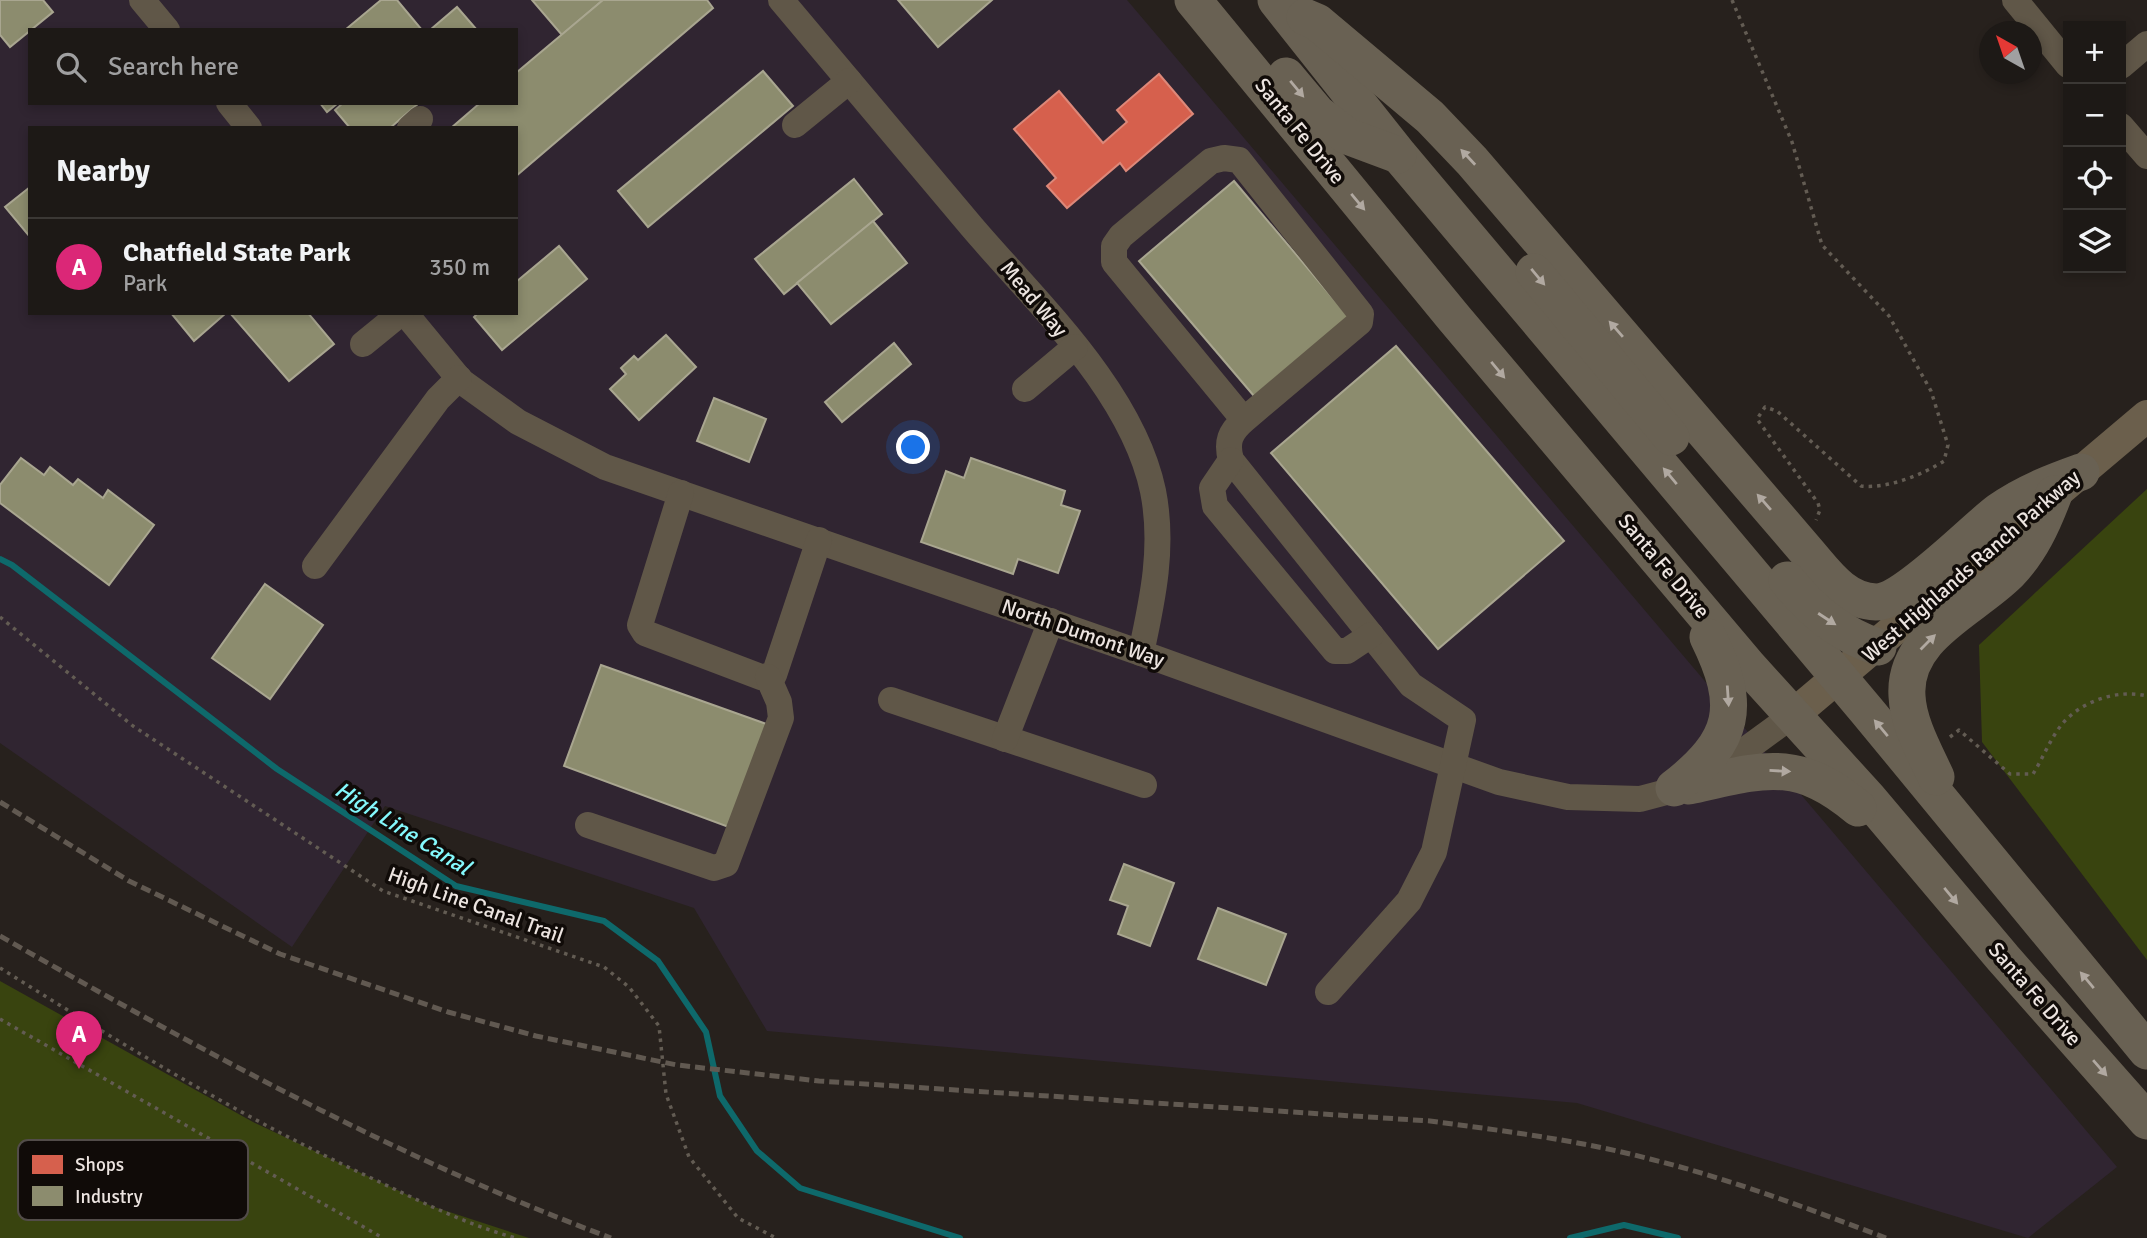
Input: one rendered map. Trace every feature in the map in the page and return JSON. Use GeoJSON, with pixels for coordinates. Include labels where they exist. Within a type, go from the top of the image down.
{"type":"FeatureCollection","features":[{"type":"Feature","properties":{"kind":"highway","name":"Santa Fe Drive"},"geometry":{"type":"LineString","coordinates":[[1193,0],[1454,318],[1748,667],[1794,715],[2147,1121]]}},
{"type":"Feature","properties":{"kind":"highway"},"geometry":{"type":"LineString","coordinates":[[1222,0],[1317,113],[1347,136],[1442,169],[1454,177],[1802,598],[1818,614],[1863,642],[1878,647]]}},
{"type":"Feature","properties":{"kind":"highway"},"geometry":{"type":"LineString","coordinates":[[1280,1],[1399,155],[1954,816],[2147,1051]]}},
{"type":"Feature","properties":{"kind":"highway"},"geometry":{"type":"LineString","coordinates":[[1280,1],[1317,22],[1430,117],[1464,152],[1808,554],[1848,594],[1871,601],[1894,597],[2000,510],[2038,488],[2068,483]]}},
{"type":"Feature","properties":{"kind":"highway"},"geometry":{"type":"LineString","coordinates":[[1954,816],[1911,716],[1907,698],[1908,671],[1916,654],[1928,640],[2009,572],[2039,533],[2068,483]]}},
{"type":"Feature","properties":{"kind":"highway"},"geometry":{"type":"LineString","coordinates":[[1678,790],[1714,749],[1729,713],[1725,673],[1684,589]]}},
{"type":"Feature","properties":{"kind":"highway"},"geometry":{"type":"LineString","coordinates":[[1678,790],[1755,771],[1786,771],[1806,775],[1843,796],[1920,859]]}},
{"type":"Feature","properties":{"kind":"main road","name":"West Highlands Ranch Parkway"},"geometry":{"type":"LineString","coordinates":[[1794,715],[1878,647],[2147,416]]}},
{"type":"Feature","properties":{"kind":"street"},"geometry":{"type":"LineString","coordinates":[[142,0],[165,28]]}},
{"type":"Feature","properties":{"kind":"street","name":"Mead Way"},"geometry":{"type":"LineString","coordinates":[[781,0],[1075,348],[1132,433],[1153,490],[1159,541],[1157,570],[1142,653]]}},
{"type":"Feature","properties":{"kind":"street"},"geometry":{"type":"LineString","coordinates":[[2015,0],[2063,59]]}},
{"type":"Feature","properties":{"kind":"street"},"geometry":{"type":"LineString","coordinates":[[2126,62],[2147,44]]}},
{"type":"Feature","properties":{"kind":"street"},"geometry":{"type":"LineString","coordinates":[[795,125],[849,81]]}},
{"type":"Feature","properties":{"kind":"street"},"geometry":{"type":"LineString","coordinates":[[231,105],[247,126]]}},
{"type":"Feature","properties":{"kind":"street"},"geometry":{"type":"LineString","coordinates":[[2126,132],[2147,156]]}},
{"type":"Feature","properties":{"kind":"street"},"geometry":{"type":"LineString","coordinates":[[1244,420],[1114,262],[1114,246],[1121,236],[1211,161],[1224,158],[1239,160],[1361,314],[1360,322],[1244,420],[1233,429],[1227,446],[1231,460],[1411,685],[1463,720],[1434,852],[1409,901],[1328,992]]}},
{"type":"Feature","properties":{"kind":"street"},"geometry":{"type":"LineString","coordinates":[[363,344],[400,315]]}},
{"type":"Feature","properties":{"kind":"street","name":"North Dumont Way"},"geometry":{"type":"LineString","coordinates":[[405,315],[459,378],[530,429],[604,467],[1142,653],[1499,782],[1568,797],[1609,801],[1640,800],[1678,790],[1719,769],[1794,715]]}},
{"type":"Feature","properties":{"kind":"street"},"geometry":{"type":"LineString","coordinates":[[1025,389],[1075,348]]}},
{"type":"Feature","properties":{"kind":"street"},"geometry":{"type":"LineString","coordinates":[[314,566],[438,399],[459,378]]}},
{"type":"Feature","properties":{"kind":"street"},"geometry":{"type":"LineString","coordinates":[[1231,460],[1212,488],[1215,506],[1335,651],[1347,650],[1371,635]]}},
{"type":"Feature","properties":{"kind":"street"},"geometry":{"type":"LineString","coordinates":[[681,493],[640,625],[645,633],[768,677],[774,675],[819,541]]}},
{"type":"Feature","properties":{"kind":"street"},"geometry":{"type":"LineString","coordinates":[[1005,739],[1051,621]]}},
{"type":"Feature","properties":{"kind":"street"},"geometry":{"type":"LineString","coordinates":[[588,825],[714,868],[726,864],[782,718],[779,702],[768,677]]}},
{"type":"Feature","properties":{"kind":"street"},"geometry":{"type":"LineString","coordinates":[[891,700],[1144,785]]}},
{"type":"Feature","properties":{"kind":"path"},"geometry":{"type":"LineString","coordinates":[[1732,0],[1791,142],[1822,245],[1889,316],[1931,391],[1948,445],[1944,461],[1935,466],[1885,485],[1861,486],[1777,411],[1765,407],[1758,419],[1818,503],[1819,517],[1812,524]]}},
{"type":"Feature","properties":{"kind":"path","name":"High Line Canal Trail"},"geometry":{"type":"LineString","coordinates":[[0,617],[133,726],[383,891],[604,967],[629,987],[659,1026],[666,1094],[689,1157],[738,1218],[776,1238]]}},
{"type":"Feature","properties":{"kind":"path"},"geometry":{"type":"LineString","coordinates":[[1950,737],[1959,730],[2010,774],[2033,774],[2064,722],[2091,702],[2129,692],[2147,696]]}},
{"type":"Feature","properties":{"kind":"path"},"geometry":{"type":"LineString","coordinates":[[0,968],[130,1049],[310,1149],[474,1226],[516,1238]]}},
{"type":"Feature","properties":{"kind":"path"},"geometry":{"type":"LineString","coordinates":[[0,1019],[212,1140]]}},
{"type":"Feature","properties":{"kind":"path"},"geometry":{"type":"LineString","coordinates":[[248,1161],[383,1238]]}},
{"type":"Feature","properties":{"kind":"shaded area"},"geometry":{"type":"Polygon","coordinates":[[[0,0],[1127,0],[2117,1167],[2028,1238],[1577,1103],[767,1031],[694,908],[385,806],[292,947],[0,743],[0,0]]]}},
{"type":"Feature","properties":{"kind":"green space"},"geometry":{"type":"Polygon","coordinates":[[[2147,489],[2147,960],[1982,742],[1979,645],[2147,489]]]}},
{"type":"Feature","properties":{"kind":"green space"},"geometry":{"type":"Polygon","coordinates":[[[0,981],[253,1122],[431,1206],[529,1238],[0,1238],[0,981]]]}},
{"type":"Feature","properties":{"kind":"building: Shops"},"geometry":{"type":"Polygon","coordinates":[[[1159,74],[1193,114],[1126,171],[1120,163],[1067,208],[1047,186],[1056,178],[1014,129],[1059,91],[1103,143],[1127,122],[1117,110],[1159,74]]]}},
{"type":"Feature","properties":{"kind":"building: Industry"},"geometry":{"type":"Polygon","coordinates":[[[0,0],[43,0],[53,12],[33,28],[28,28],[28,32],[10,47],[0,35],[0,0]]]}},
{"type":"Feature","properties":{"kind":"building: Industry"},"geometry":{"type":"Polygon","coordinates":[[[381,0],[397,0],[420,28],[347,28],[381,0]]]}},
{"type":"Feature","properties":{"kind":"building: Industry"},"geometry":{"type":"Polygon","coordinates":[[[532,0],[603,0],[562,35],[532,0]]]}},
{"type":"Feature","properties":{"kind":"building: Industry"},"geometry":{"type":"Polygon","coordinates":[[[603,0],[707,0],[713,8],[518,174],[518,126],[453,126],[478,105],[518,105],[518,71],[603,0]]]}},
{"type":"Feature","properties":{"kind":"building: Industry"},"geometry":{"type":"Polygon","coordinates":[[[898,0],[992,0],[938,47],[898,0]]]}},
{"type":"Feature","properties":{"kind":"building: Industry"},"geometry":{"type":"Polygon","coordinates":[[[457,7],[475,28],[432,28],[457,7]]]}},
{"type":"Feature","properties":{"kind":"building: Industry"},"geometry":{"type":"Polygon","coordinates":[[[763,71],[793,106],[648,227],[618,191],[763,71]]]}},
{"type":"Feature","properties":{"kind":"building: Industry"},"geometry":{"type":"Polygon","coordinates":[[[322,105],[336,105],[327,112],[322,105]]]}},
{"type":"Feature","properties":{"kind":"building: Industry"},"geometry":{"type":"Polygon","coordinates":[[[341,105],[417,105],[392,126],[348,126],[335,110],[341,105]]]}},
{"type":"Feature","properties":{"kind":"building: Industry"},"geometry":{"type":"Polygon","coordinates":[[[854,179],[882,214],[784,294],[755,259],[854,179]]]}},
{"type":"Feature","properties":{"kind":"building: Industry"},"geometry":{"type":"Polygon","coordinates":[[[1234,181],[1349,317],[1254,396],[1139,261],[1234,181]]]}},
{"type":"Feature","properties":{"kind":"building: Industry"},"geometry":{"type":"Polygon","coordinates":[[[28,189],[28,235],[5,207],[28,189]]]}},
{"type":"Feature","properties":{"kind":"building: Industry"},"geometry":{"type":"Polygon","coordinates":[[[873,221],[907,263],[831,324],[797,283],[873,221]]]}},
{"type":"Feature","properties":{"kind":"building: Industry"},"geometry":{"type":"Polygon","coordinates":[[[559,246],[587,279],[502,350],[474,317],[518,315],[518,280],[559,246]]]}},
{"type":"Feature","properties":{"kind":"building: Industry"},"geometry":{"type":"Polygon","coordinates":[[[173,315],[224,315],[194,341],[173,315]]]}},
{"type":"Feature","properties":{"kind":"building: Industry"},"geometry":{"type":"Polygon","coordinates":[[[232,315],[310,315],[334,344],[289,381],[232,315]]]}},
{"type":"Feature","properties":{"kind":"building: Industry"},"geometry":{"type":"Polygon","coordinates":[[[666,335],[696,367],[639,420],[610,389],[626,374],[621,368],[634,356],[638,360],[666,335]]]}},
{"type":"Feature","properties":{"kind":"building: Industry"},"geometry":{"type":"Polygon","coordinates":[[[894,343],[911,364],[842,422],[825,402],[894,343]]]}},
{"type":"Feature","properties":{"kind":"building: Industry"},"geometry":{"type":"Polygon","coordinates":[[[1396,346],[1564,541],[1438,649],[1271,453],[1396,346]]]}},
{"type":"Feature","properties":{"kind":"building: Industry"},"geometry":{"type":"Polygon","coordinates":[[[714,398],[766,419],[749,462],[697,441],[714,398]]]}},
{"type":"Feature","properties":{"kind":"building: Industry"},"geometry":{"type":"Polygon","coordinates":[[[21,458],[44,475],[50,467],[73,485],[78,479],[103,498],[108,490],[154,525],[109,585],[0,503],[0,485],[21,458]]]}},
{"type":"Feature","properties":{"kind":"building: Industry"},"geometry":{"type":"Polygon","coordinates":[[[971,458],[1065,491],[1061,505],[1080,511],[1058,573],[1018,559],[1013,574],[921,542],[946,471],[964,478],[971,458]]]}},
{"type":"Feature","properties":{"kind":"building: Industry"},"geometry":{"type":"Polygon","coordinates":[[[265,584],[323,625],[270,699],[212,658],[265,584]]]}},
{"type":"Feature","properties":{"kind":"building: Industry"},"geometry":{"type":"Polygon","coordinates":[[[601,665],[772,726],[734,829],[564,766],[601,665]]]}},
{"type":"Feature","properties":{"kind":"building: Industry"},"geometry":{"type":"Polygon","coordinates":[[[1124,864],[1174,883],[1150,946],[1118,934],[1128,906],[1110,900],[1124,864]]]}},
{"type":"Feature","properties":{"kind":"building: Industry"},"geometry":{"type":"Polygon","coordinates":[[[1218,908],[1286,934],[1266,985],[1198,959],[1218,908]]]}},
{"type":"Feature","properties":{"kind":"waterway","name":"High Line Canal"},"geometry":{"type":"LineString","coordinates":[[0,559],[12,565],[277,769],[456,886],[604,921],[658,961],[706,1032],[720,1096],[757,1151],[800,1188],[960,1238]]}},
{"type":"Feature","properties":{"kind":"waterway","name":"High Line Canal"},"geometry":{"type":"LineString","coordinates":[[1570,1238],[1624,1225],[1678,1238]]}},
{"type":"Feature","properties":{"kind":"railway"},"geometry":{"type":"LineString","coordinates":[[0,802],[129,881],[280,954],[448,1012],[536,1036],[677,1065],[819,1081],[1430,1121],[1513,1132],[1596,1146],[1680,1167],[1770,1195],[1886,1238]]}},
{"type":"Feature","properties":{"kind":"railway"},"geometry":{"type":"LineString","coordinates":[[0,936],[149,1020],[376,1137],[531,1207],[611,1238]]}},
{"type":"Feature","properties":{"kind":"place","name":"Chatfield State Park"},"geometry":{"type":"Point","coordinates":[79,1069]}}]}
